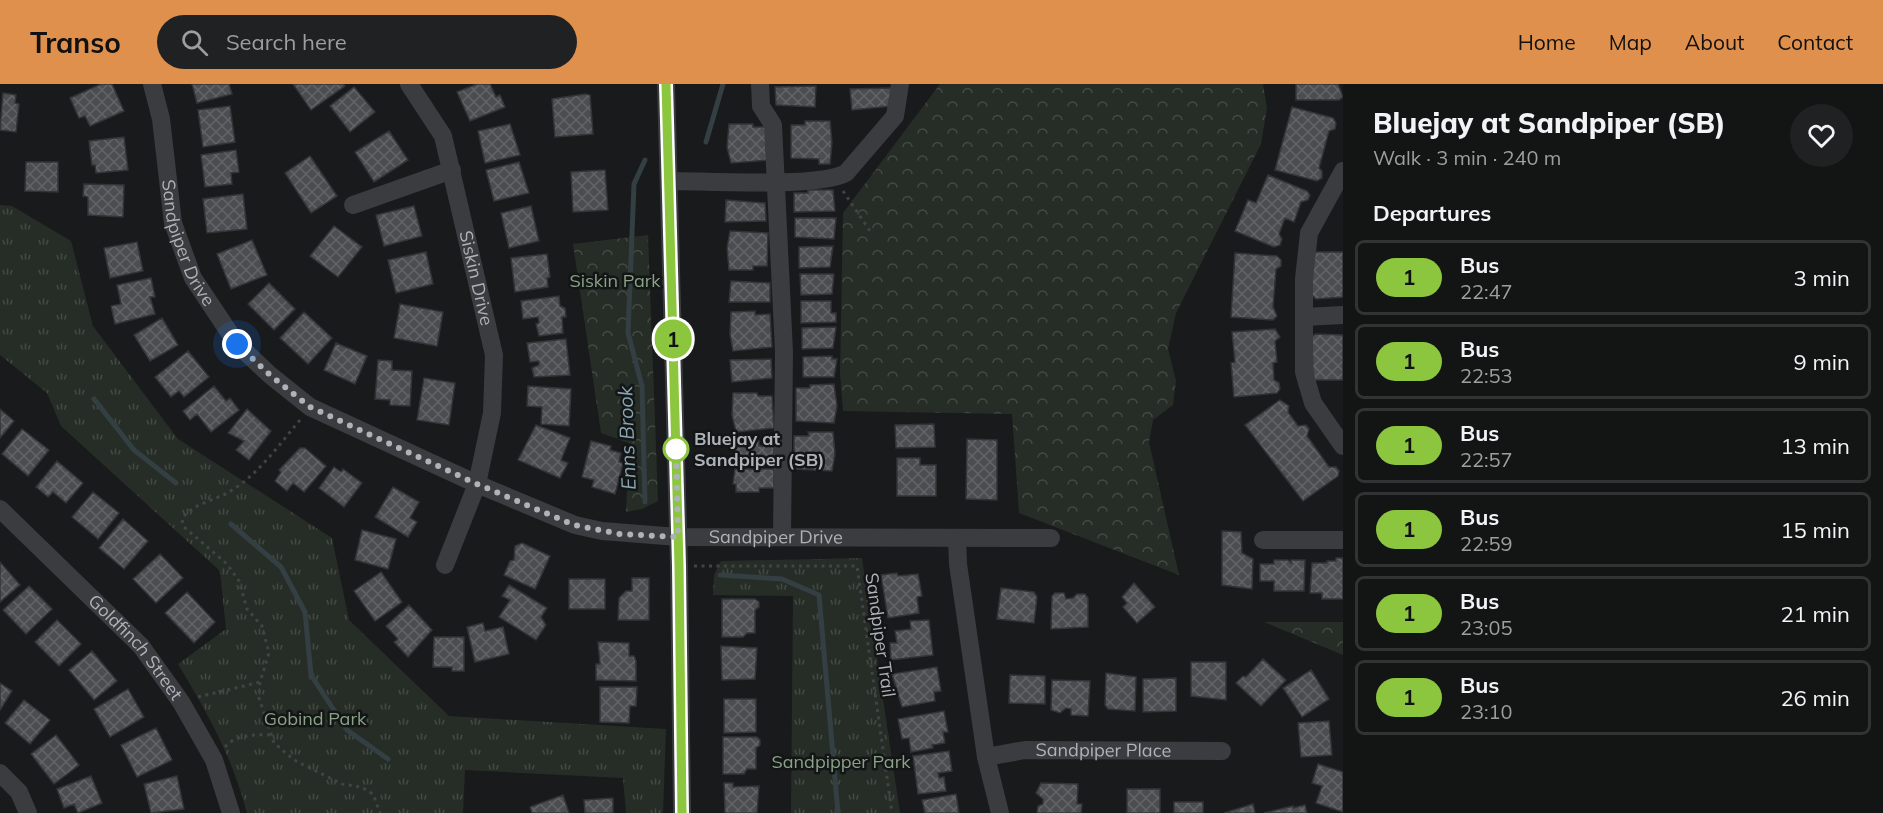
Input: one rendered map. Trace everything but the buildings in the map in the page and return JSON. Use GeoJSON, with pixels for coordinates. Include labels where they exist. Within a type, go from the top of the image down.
{"type":"FeatureCollection","features":[{"type":"Feature","properties":{"kind":"street","name":"Sandpiper Drive"},"geometry":{"type":"LineString","coordinates":[[152,84],[161,119],[173,223],[193,278],[237,344],[270,375],[310,407],[477,484],[574,525],[620,534],[678,537],[1051,538]]}},
{"type":"Feature","properties":{"kind":"street","name":"Siskin Drive"},"geometry":{"type":"LineString","coordinates":[[409,84],[442,136],[452,170],[494,355],[492,413],[477,484],[445,565]]}},
{"type":"Feature","properties":{"kind":"street"},"geometry":{"type":"LineString","coordinates":[[666,84],[679,566],[682,813]]}},
{"type":"Feature","properties":{"kind":"street"},"geometry":{"type":"LineString","coordinates":[[760,84],[761,106],[773,125],[784,352],[782,537]]}},
{"type":"Feature","properties":{"kind":"street"},"geometry":{"type":"LineString","coordinates":[[669,181],[831,179],[846,173],[895,116],[900,84]]}},
{"type":"Feature","properties":{"kind":"street"},"geometry":{"type":"LineString","coordinates":[[353,205],[452,170]]}},
{"type":"Feature","properties":{"kind":"street"},"geometry":{"type":"LineString","coordinates":[[1343,171],[1309,233],[1304,279],[1304,372],[1313,403],[1343,446]]}},
{"type":"Feature","properties":{"kind":"street"},"geometry":{"type":"LineString","coordinates":[[1304,317],[1343,315]]}},
{"type":"Feature","properties":{"kind":"street","name":"Goldfinch Street"},"geometry":{"type":"LineString","coordinates":[[0,509],[141,646],[181,702],[214,759],[231,813]]}},
{"type":"Feature","properties":{"kind":"street"},"geometry":{"type":"LineString","coordinates":[[957,538],[958,564],[986,757],[1000,813]]}},
{"type":"Feature","properties":{"kind":"street"},"geometry":{"type":"LineString","coordinates":[[1263,540],[1343,540]]}},
{"type":"Feature","properties":{"kind":"street","name":"Sandpiper Place"},"geometry":{"type":"LineString","coordinates":[[986,757],[1025,750],[1222,752]]}},
{"type":"Feature","properties":{"kind":"street"},"geometry":{"type":"LineString","coordinates":[[0,773],[19,792],[28,813]]}},
{"type":"Feature","properties":{"kind":"path"},"geometry":{"type":"LineString","coordinates":[[831,179],[848,196],[870,231]]}},
{"type":"Feature","properties":{"kind":"path"},"geometry":{"type":"LineString","coordinates":[[310,407],[264,464],[243,482],[215,501],[184,515],[182,520],[184,527],[227,564],[239,581],[247,609],[262,626],[269,653],[260,682],[259,698],[274,743],[294,760],[342,784],[361,787],[373,794],[380,813]]}},
{"type":"Feature","properties":{"kind":"path","name":"Sandpiper Trail"},"geometry":{"type":"LineString","coordinates":[[679,566],[857,566],[892,813]]}},
{"type":"Feature","properties":{"kind":"path"},"geometry":{"type":"LineString","coordinates":[[181,702],[260,682]]}},
{"type":"Feature","properties":{"kind":"path"},"geometry":{"type":"LineString","coordinates":[[214,759],[230,741],[259,734],[270,735]]}},
{"type":"Feature","properties":{"kind":"green space"},"geometry":{"type":"Polygon","coordinates":[[[940,84],[1263,84],[1267,108],[1261,144],[1176,313],[1168,349],[1176,381],[1173,405],[1153,420],[1149,442],[1179,575],[1019,513],[1012,414],[843,411],[840,374],[843,213],[940,84]]]}},
{"type":"Feature","properties":{"kind":"green space","name":"Gobind Park"},"geometry":{"type":"Polygon","coordinates":[[[0,205],[12,206],[71,241],[93,326],[178,439],[332,538],[349,620],[449,716],[666,729],[663,813],[626,813],[623,778],[465,770],[463,813],[247,813],[234,772],[218,736],[178,664],[226,629],[220,571],[61,426],[47,393],[0,355],[0,205]]]}},
{"type":"Feature","properties":{"kind":"green space","name":"Siskin Park"},"geometry":{"type":"Polygon","coordinates":[[[648,235],[658,501],[642,509],[626,512],[629,443],[601,433],[573,244],[648,235]]]}},
{"type":"Feature","properties":{"kind":"green space","name":"Sandpipper Park"},"geometry":{"type":"Polygon","coordinates":[[[862,558],[900,813],[791,813],[793,596],[713,595],[714,575],[721,561],[862,558]]]}},
{"type":"Feature","properties":{"kind":"green space"},"geometry":{"type":"Polygon","coordinates":[[[1264,622],[1343,622],[1343,655],[1264,622]]]}},
{"type":"Feature","properties":{"kind":"waterway","name":"Enns Brook"},"geometry":{"type":"LineString","coordinates":[[706,142],[723,84]]}},
{"type":"Feature","properties":{"kind":"waterway","name":"Enns Brook"},"geometry":{"type":"LineString","coordinates":[[645,160],[634,184],[628,333],[642,386],[645,502]]}},
{"type":"Feature","properties":{"kind":"waterway"},"geometry":{"type":"LineString","coordinates":[[94,399],[134,450],[176,483]]}},
{"type":"Feature","properties":{"kind":"waterway"},"geometry":{"type":"LineString","coordinates":[[231,524],[281,567],[305,612],[311,675],[347,730],[388,759]]}},
{"type":"Feature","properties":{"kind":"waterway","name":"Enns Brook"},"geometry":{"type":"LineString","coordinates":[[720,575],[782,579],[819,595],[838,813]]}},
{"type":"Feature","properties":{"kind":"bus line","name":"1"},"geometry":{"type":"LineString","coordinates":[[666,84],[679,566],[682,813]]}},
{"type":"Feature","properties":{"kind":"place","name":"Bluejay at Sandpiper (SB)"},"geometry":{"type":"Point","coordinates":[676,449]}},
{"type":"Feature","properties":{"kind":"route"},"geometry":{"type":"LineString","coordinates":[[237,344],[270,375],[310,407],[477,484],[574,525],[620,534],[678,537],[676,442],[676,449]]}}]}
